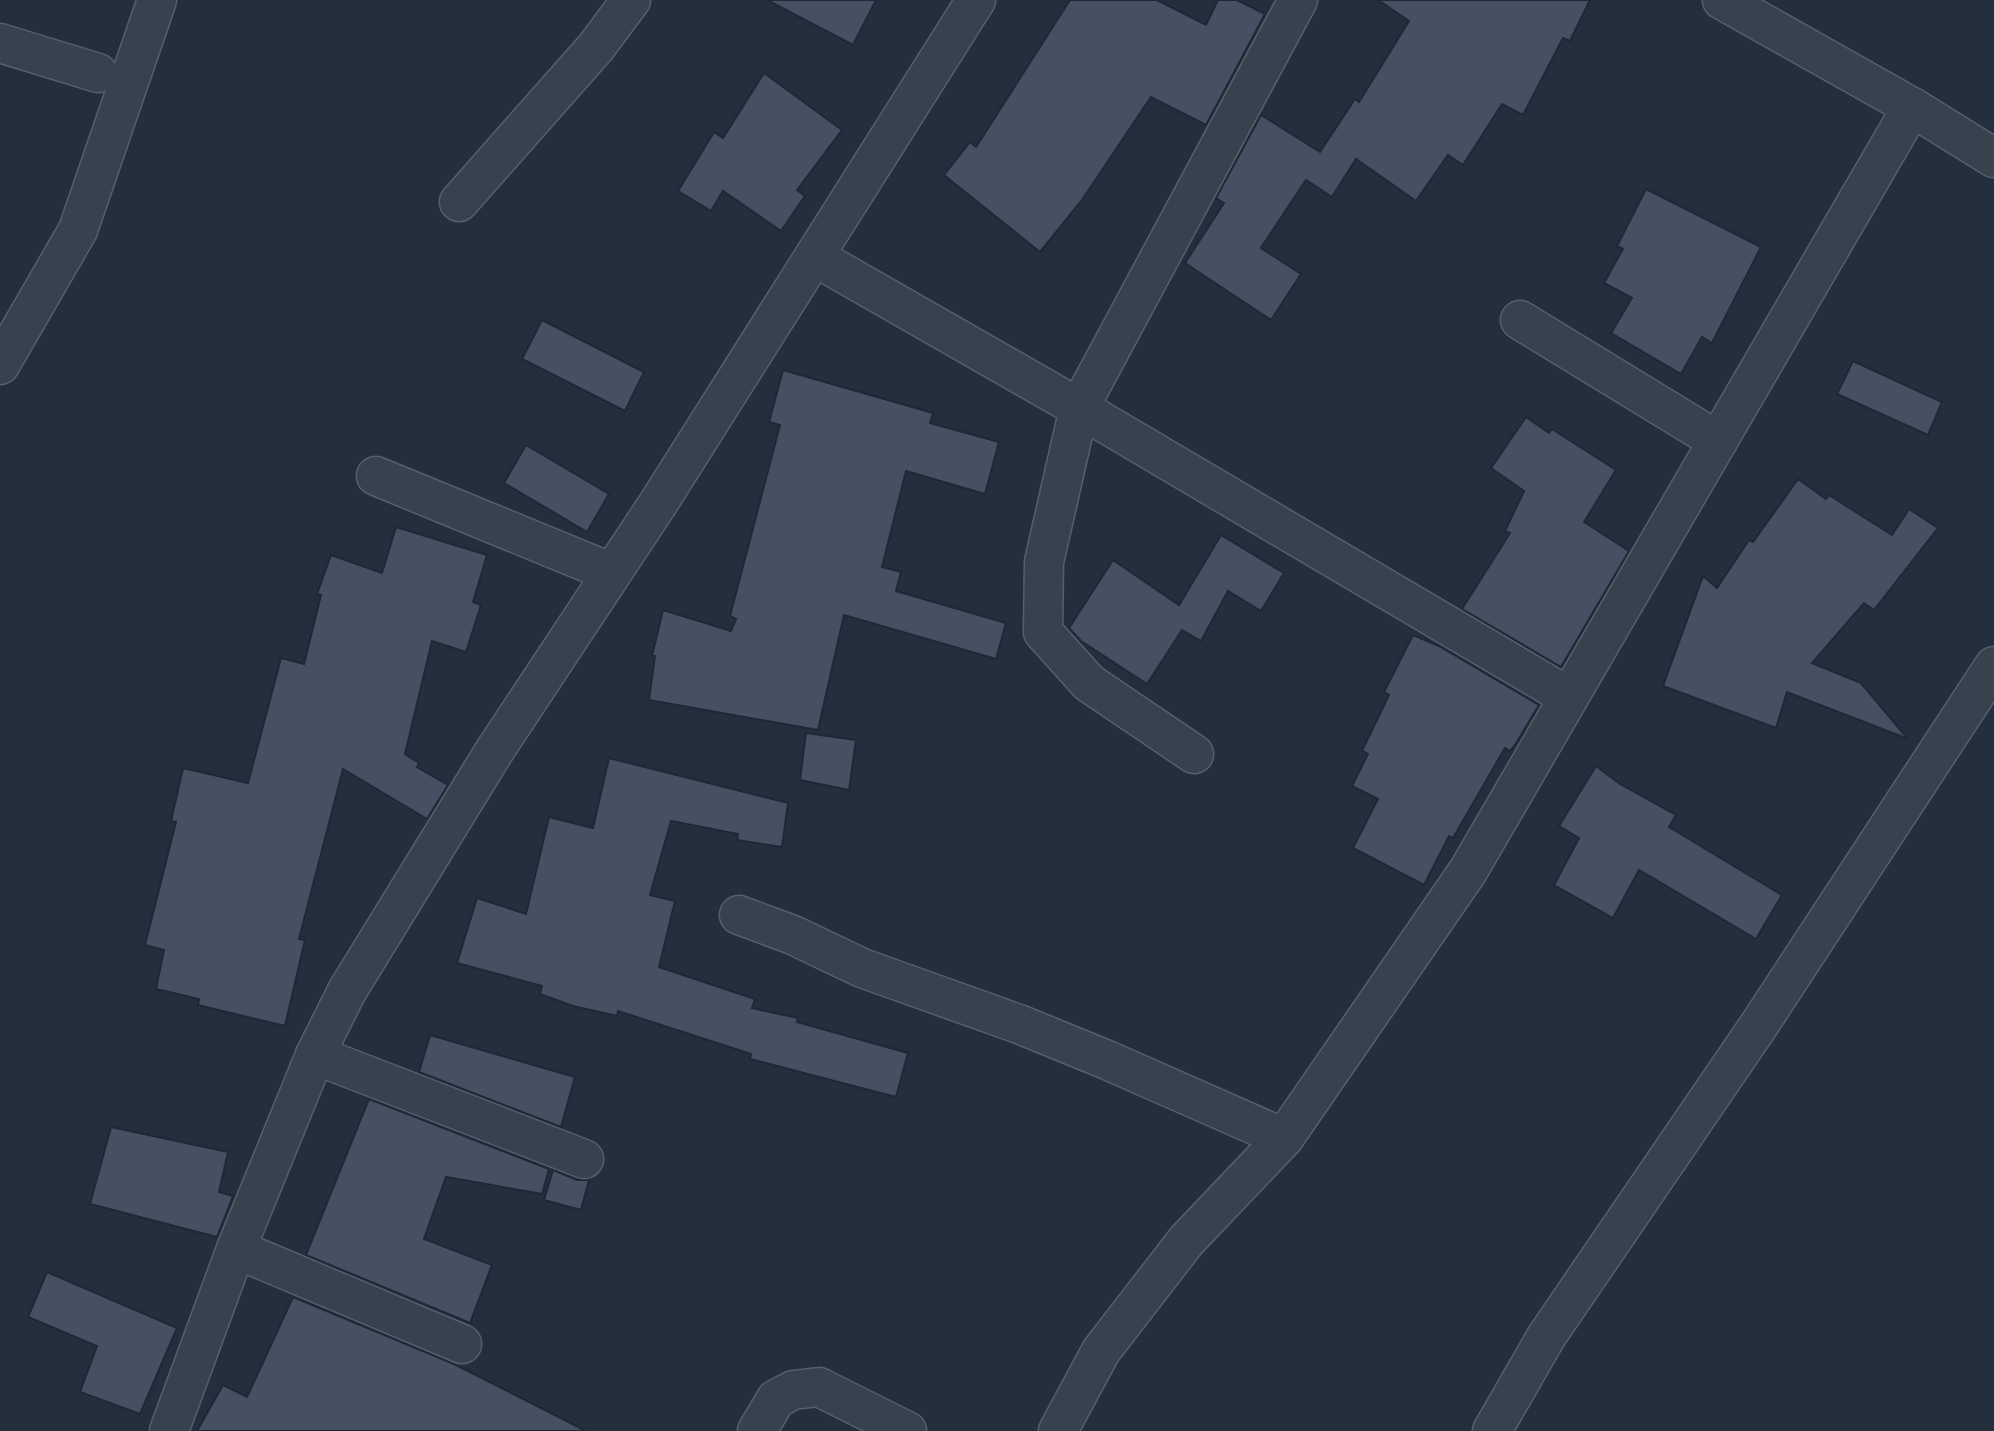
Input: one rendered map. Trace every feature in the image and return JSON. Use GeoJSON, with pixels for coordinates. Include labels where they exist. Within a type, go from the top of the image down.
{"type":"FeatureCollection","features":[{"type":"Feature","properties":{"kind":"street"},"geometry":{"type":"LineString","coordinates":[[0,365],[78,230],[157,0]]}},
{"type":"Feature","properties":{"kind":"street"},"geometry":{"type":"LineString","coordinates":[[459,202],[596,47],[631,0]]}},
{"type":"Feature","properties":{"kind":"street"},"geometry":{"type":"LineString","coordinates":[[169,1431],[236,1250],[315,1055],[347,991],[495,750],[610,572],[659,502],[976,0]]}},
{"type":"Feature","properties":{"kind":"street"},"geometry":{"type":"LineString","coordinates":[[1194,754],[1089,683],[1043,632],[1044,562],[1079,408],[1298,0]]}},
{"type":"Feature","properties":{"kind":"street"},"geometry":{"type":"LineString","coordinates":[[1722,0],[1912,107],[1994,158]]}},
{"type":"Feature","properties":{"kind":"street"},"geometry":{"type":"LineString","coordinates":[[0,43],[98,74]]}},
{"type":"Feature","properties":{"kind":"street"},"geometry":{"type":"LineString","coordinates":[[1058,1431],[1101,1352],[1178,1252],[1284,1138],[1468,871],[1912,107]]}},
{"type":"Feature","properties":{"kind":"street"},"geometry":{"type":"LineString","coordinates":[[815,257],[1079,408],[1569,697]]}},
{"type":"Feature","properties":{"kind":"street"},"geometry":{"type":"LineString","coordinates":[[1520,320],[1718,441]]}},
{"type":"Feature","properties":{"kind":"street"},"geometry":{"type":"LineString","coordinates":[[376,476],[610,572]]}},
{"type":"Feature","properties":{"kind":"street"},"geometry":{"type":"LineString","coordinates":[[1492,1431],[1546,1337],[1759,1025],[1994,666]]}},
{"type":"Feature","properties":{"kind":"street"},"geometry":{"type":"LineString","coordinates":[[739,915],[793,934],[862,968],[1082,1049],[1284,1138]]}},
{"type":"Feature","properties":{"kind":"street"},"geometry":{"type":"LineString","coordinates":[[315,1055],[584,1159]]}},
{"type":"Feature","properties":{"kind":"street"},"geometry":{"type":"LineString","coordinates":[[236,1250],[462,1344]]}},
{"type":"Feature","properties":{"kind":"street"},"geometry":{"type":"LineString","coordinates":[[757,1431],[776,1399],[793,1390],[819,1387],[907,1431]]}},
{"type":"Feature","properties":{"kind":"building"},"geometry":{"type":"Polygon","coordinates":[[[767,0],[876,0],[853,45],[767,0]]]}},
{"type":"Feature","properties":{"kind":"building"},"geometry":{"type":"Polygon","coordinates":[[[1070,0],[1157,0],[1206,25],[1218,0],[1237,0],[1265,14],[1206,125],[1151,97],[1082,200],[1040,252],[944,175],[970,142],[976,147],[1070,0]]]}},
{"type":"Feature","properties":{"kind":"building"},"geometry":{"type":"Polygon","coordinates":[[[1378,0],[1590,0],[1570,41],[1563,38],[1523,115],[1502,104],[1463,165],[1448,155],[1416,201],[1356,159],[1332,197],[1306,180],[1261,248],[1301,274],[1271,320],[1185,263],[1224,203],[1216,198],[1261,115],[1320,152],[1355,99],[1359,102],[1409,21],[1378,0]]]}},
{"type":"Feature","properties":{"kind":"building"},"geometry":{"type":"Polygon","coordinates":[[[764,73],[842,130],[797,190],[805,196],[781,231],[723,191],[711,211],[678,191],[714,132],[723,138],[764,73]]]}},
{"type":"Feature","properties":{"kind":"building"},"geometry":{"type":"Polygon","coordinates":[[[1646,189],[1761,247],[1712,343],[1702,337],[1681,374],[1611,333],[1632,298],[1604,283],[1623,249],[1617,246],[1646,189]]]}},
{"type":"Feature","properties":{"kind":"building"},"geometry":{"type":"Polygon","coordinates":[[[542,320],[644,372],[625,411],[522,359],[542,320]]]}},
{"type":"Feature","properties":{"kind":"building"},"geometry":{"type":"Polygon","coordinates":[[[1853,361],[1942,402],[1928,435],[1837,394],[1853,361]]]}},
{"type":"Feature","properties":{"kind":"building"},"geometry":{"type":"Polygon","coordinates":[[[783,370],[933,413],[930,423],[999,442],[985,494],[906,471],[882,567],[901,572],[896,591],[1006,623],[996,659],[844,615],[818,730],[649,700],[655,656],[652,656],[663,610],[731,631],[736,619],[730,616],[780,425],[769,422],[783,370]]]}},
{"type":"Feature","properties":{"kind":"building"},"geometry":{"type":"Polygon","coordinates":[[[1526,417],[1549,433],[1552,429],[1616,470],[1584,522],[1629,551],[1561,667],[1462,609],[1510,533],[1505,531],[1524,491],[1491,468],[1526,417]]]}},
{"type":"Feature","properties":{"kind":"building"},"geometry":{"type":"Polygon","coordinates":[[[526,445],[609,494],[587,532],[504,483],[526,445]]]}},
{"type":"Feature","properties":{"kind":"building"},"geometry":{"type":"Polygon","coordinates":[[[1798,479],[1826,499],[1829,495],[1892,535],[1909,509],[1938,528],[1874,610],[1864,603],[1812,663],[1861,683],[1908,739],[1787,692],[1776,728],[1663,686],[1703,576],[1717,588],[1749,540],[1753,542],[1798,479]]]}},
{"type":"Feature","properties":{"kind":"building"},"geometry":{"type":"Polygon","coordinates":[[[396,527],[487,555],[473,602],[481,605],[466,652],[432,641],[405,754],[419,763],[417,767],[448,785],[427,819],[343,769],[299,939],[305,940],[285,1026],[198,1005],[199,999],[156,989],[164,950],[145,945],[176,822],[171,821],[183,768],[248,783],[281,658],[304,664],[321,595],[317,594],[331,555],[382,573],[396,527]]]}},
{"type":"Feature","properties":{"kind":"building"},"geometry":{"type":"Polygon","coordinates":[[[1221,535],[1284,573],[1261,611],[1228,591],[1201,641],[1182,630],[1147,684],[1081,641],[1069,628],[1113,560],[1179,605],[1221,535]]]}},
{"type":"Feature","properties":{"kind":"building"},"geometry":{"type":"Polygon","coordinates":[[[1413,635],[1439,646],[1539,705],[1515,745],[1510,751],[1505,748],[1453,838],[1449,836],[1424,885],[1353,848],[1378,799],[1352,786],[1368,754],[1362,751],[1389,695],[1384,692],[1413,635]]]}},
{"type":"Feature","properties":{"kind":"building"},"geometry":{"type":"Polygon","coordinates":[[[806,733],[856,740],[849,790],[800,780],[806,733]]]}},
{"type":"Feature","properties":{"kind":"building"},"geometry":{"type":"Polygon","coordinates":[[[609,758],[788,803],[782,847],[737,840],[738,834],[671,821],[650,895],[675,901],[659,967],[755,999],[752,1008],[798,1018],[797,1022],[908,1053],[896,1097],[750,1059],[751,1054],[618,1011],[617,1016],[573,1006],[540,994],[542,986],[457,963],[477,898],[526,914],[549,817],[593,828],[609,758]]]}},
{"type":"Feature","properties":{"kind":"building"},"geometry":{"type":"Polygon","coordinates":[[[1596,766],[1620,784],[1676,815],[1669,827],[1782,895],[1756,939],[1639,870],[1613,918],[1554,885],[1579,838],[1559,826],[1596,766]]]}},
{"type":"Feature","properties":{"kind":"building"},"geometry":{"type":"Polygon","coordinates":[[[430,1035],[575,1077],[561,1127],[419,1072],[430,1035]]]}},
{"type":"Feature","properties":{"kind":"building"},"geometry":{"type":"Polygon","coordinates":[[[369,1099],[549,1169],[542,1194],[446,1177],[424,1239],[492,1265],[470,1323],[306,1255],[369,1099]]]}},
{"type":"Feature","properties":{"kind":"building"},"geometry":{"type":"Polygon","coordinates":[[[111,1127],[228,1152],[219,1192],[233,1196],[217,1237],[90,1204],[111,1127]]]}},
{"type":"Feature","properties":{"kind":"building"},"geometry":{"type":"Polygon","coordinates":[[[553,1170],[577,1180],[589,1180],[581,1210],[544,1200],[553,1170]]]}},
{"type":"Feature","properties":{"kind":"building"},"geometry":{"type":"Polygon","coordinates":[[[47,1272],[177,1328],[140,1414],[80,1392],[97,1346],[28,1317],[47,1272]]]}},
{"type":"Feature","properties":{"kind":"building"},"geometry":{"type":"Polygon","coordinates":[[[293,1297],[454,1364],[586,1431],[197,1431],[223,1385],[247,1397],[293,1297]]]}}]}
